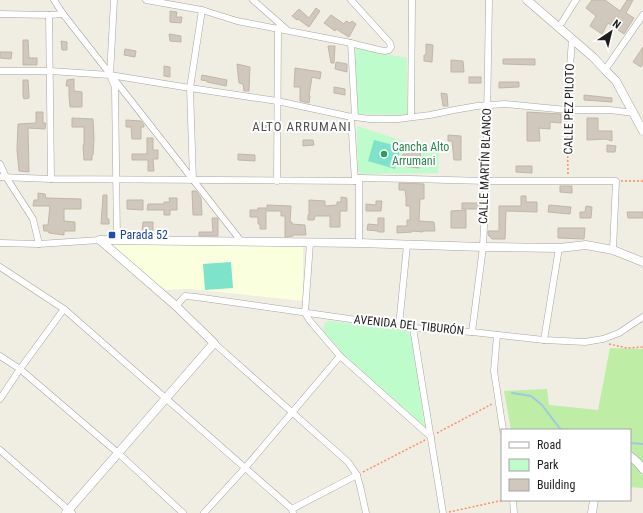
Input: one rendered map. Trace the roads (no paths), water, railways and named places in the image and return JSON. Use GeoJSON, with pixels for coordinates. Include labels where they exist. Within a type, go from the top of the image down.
{"type":"FeatureCollection","features":[{"type":"Feature","properties":{"kind":"street"},"geometry":{"type":"LineString","coordinates":[[54,0],[110,75],[241,241]]}},
{"type":"Feature","properties":{"kind":"street"},"geometry":{"type":"LineString","coordinates":[[114,0],[110,75],[115,86],[117,240]]}},
{"type":"Feature","properties":{"kind":"street"},"geometry":{"type":"LineString","coordinates":[[146,0],[202,10],[237,21],[278,28],[385,51],[389,50],[391,47],[390,42],[351,0]]}},
{"type":"Feature","properties":{"kind":"street"},"geometry":{"type":"LineString","coordinates":[[411,117],[412,0]]}},
{"type":"Feature","properties":{"kind":"street","name":"CALLE MARTÍN BLANCO"},"geometry":{"type":"LineString","coordinates":[[472,332],[483,247],[486,181],[489,0]]}},
{"type":"Feature","properties":{"kind":"street"},"geometry":{"type":"LineString","coordinates":[[527,0],[592,57],[616,81],[643,131]]}},
{"type":"Feature","properties":{"kind":"street"},"geometry":{"type":"LineString","coordinates":[[558,27],[576,0]]}},
{"type":"Feature","properties":{"kind":"street"},"geometry":{"type":"LineString","coordinates":[[254,1],[287,30]]}},
{"type":"Feature","properties":{"kind":"street"},"geometry":{"type":"LineString","coordinates":[[193,180],[190,88],[202,10]]}},
{"type":"Feature","properties":{"kind":"street"},"geometry":{"type":"LineString","coordinates":[[0,14],[63,14]]}},
{"type":"Feature","properties":{"kind":"street"},"geometry":{"type":"LineString","coordinates":[[49,15],[51,179]]}},
{"type":"Feature","properties":{"kind":"street"},"geometry":{"type":"LineString","coordinates":[[605,70],[643,15]]}},
{"type":"Feature","properties":{"kind":"street"},"geometry":{"type":"LineString","coordinates":[[277,181],[278,28]]}},
{"type":"Feature","properties":{"kind":"street","name":"CALLE PEZ PILOTO"},"geometry":{"type":"LineString","coordinates":[[567,110],[572,39]]}},
{"type":"Feature","properties":{"kind":"street"},"geometry":{"type":"LineString","coordinates":[[351,43],[359,243]]}},
{"type":"Feature","properties":{"kind":"street"},"geometry":{"type":"LineString","coordinates":[[0,71],[50,71],[110,75],[277,101],[353,117],[370,119],[398,119],[505,104],[567,110],[610,110],[634,113]]}},
{"type":"Feature","properties":{"kind":"street"},"geometry":{"type":"LineString","coordinates":[[0,164],[3,177],[33,219],[39,244]]}},
{"type":"Feature","properties":{"kind":"street"},"geometry":{"type":"LineString","coordinates":[[3,177],[51,179],[277,181],[411,178],[486,181],[616,181],[613,250]]}},
{"type":"Feature","properties":{"kind":"street"},"geometry":{"type":"LineString","coordinates":[[100,240],[176,306],[214,343],[348,462],[357,474],[362,490],[366,513]]}},
{"type":"Feature","properties":{"kind":"street"},"geometry":{"type":"LineString","coordinates":[[0,243],[39,244],[117,240],[310,242],[559,248],[586,245],[613,250],[643,262]]}},
{"type":"Feature","properties":{"kind":"street"},"geometry":{"type":"LineString","coordinates":[[310,242],[305,313],[340,356],[431,437]]}},
{"type":"Feature","properties":{"kind":"street"},"geometry":{"type":"LineString","coordinates":[[399,326],[406,245]]}},
{"type":"Feature","properties":{"kind":"street"},"geometry":{"type":"LineString","coordinates":[[544,340],[559,248]]}},
{"type":"Feature","properties":{"kind":"street"},"geometry":{"type":"LineString","coordinates":[[0,266],[64,309],[293,511],[357,474]]}},
{"type":"Feature","properties":{"kind":"street","name":"AVENIDA DEL TIBURÓN"},"geometry":{"type":"LineString","coordinates":[[176,306],[185,296],[413,328],[472,332],[544,340],[585,342],[603,339],[619,333],[643,317]]}},
{"type":"Feature","properties":{"kind":"street"},"geometry":{"type":"LineString","coordinates":[[0,399],[64,309]]}},
{"type":"Feature","properties":{"kind":"street"},"geometry":{"type":"LineString","coordinates":[[413,328],[443,513]]}},
{"type":"Feature","properties":{"kind":"street"},"geometry":{"type":"LineString","coordinates":[[497,335],[494,371],[503,429]]}},
{"type":"Feature","properties":{"kind":"street"},"geometry":{"type":"LineString","coordinates":[[1,454],[69,512],[118,453],[214,343]]}},
{"type":"Feature","properties":{"kind":"street"},"geometry":{"type":"LineString","coordinates":[[0,356],[20,369],[118,453],[183,513]]}},
{"type":"Feature","properties":{"kind":"street"},"geometry":{"type":"LineString","coordinates":[[204,513],[245,468],[340,356]]}},
{"type":"Feature","properties":{"kind":"street"},"geometry":{"type":"LineString","coordinates":[[631,457],[643,469]]}},
{"type":"Feature","properties":{"kind":"street"},"geometry":{"type":"LineString","coordinates":[[513,501],[514,513]]}},
{"type":"Feature","properties":{"kind":"street"},"geometry":{"type":"LineString","coordinates":[[592,513],[594,501]]}},
{"type":"Feature","properties":{"kind":"waterway"},"geometry":{"type":"LineString","coordinates":[[512,393],[531,396],[542,405],[560,429]]}},
{"type":"Feature","properties":{"kind":"waterway"},"geometry":{"type":"LineString","coordinates":[[631,443],[643,444]]}},
{"type":"Feature","properties":{"kind":"place","name":"Cancha Alto Arrumani"},"geometry":{"type":"Point","coordinates":[384,154]}},
{"type":"Feature","properties":{"kind":"place","name":"Parada 52"},"geometry":{"type":"Point","coordinates":[112,235]}},
{"type":"Feature","properties":{"kind":"district","name":"ALTO ARRUMANI"},"geometry":{"type":"Point","coordinates":[302,126]}}]}
